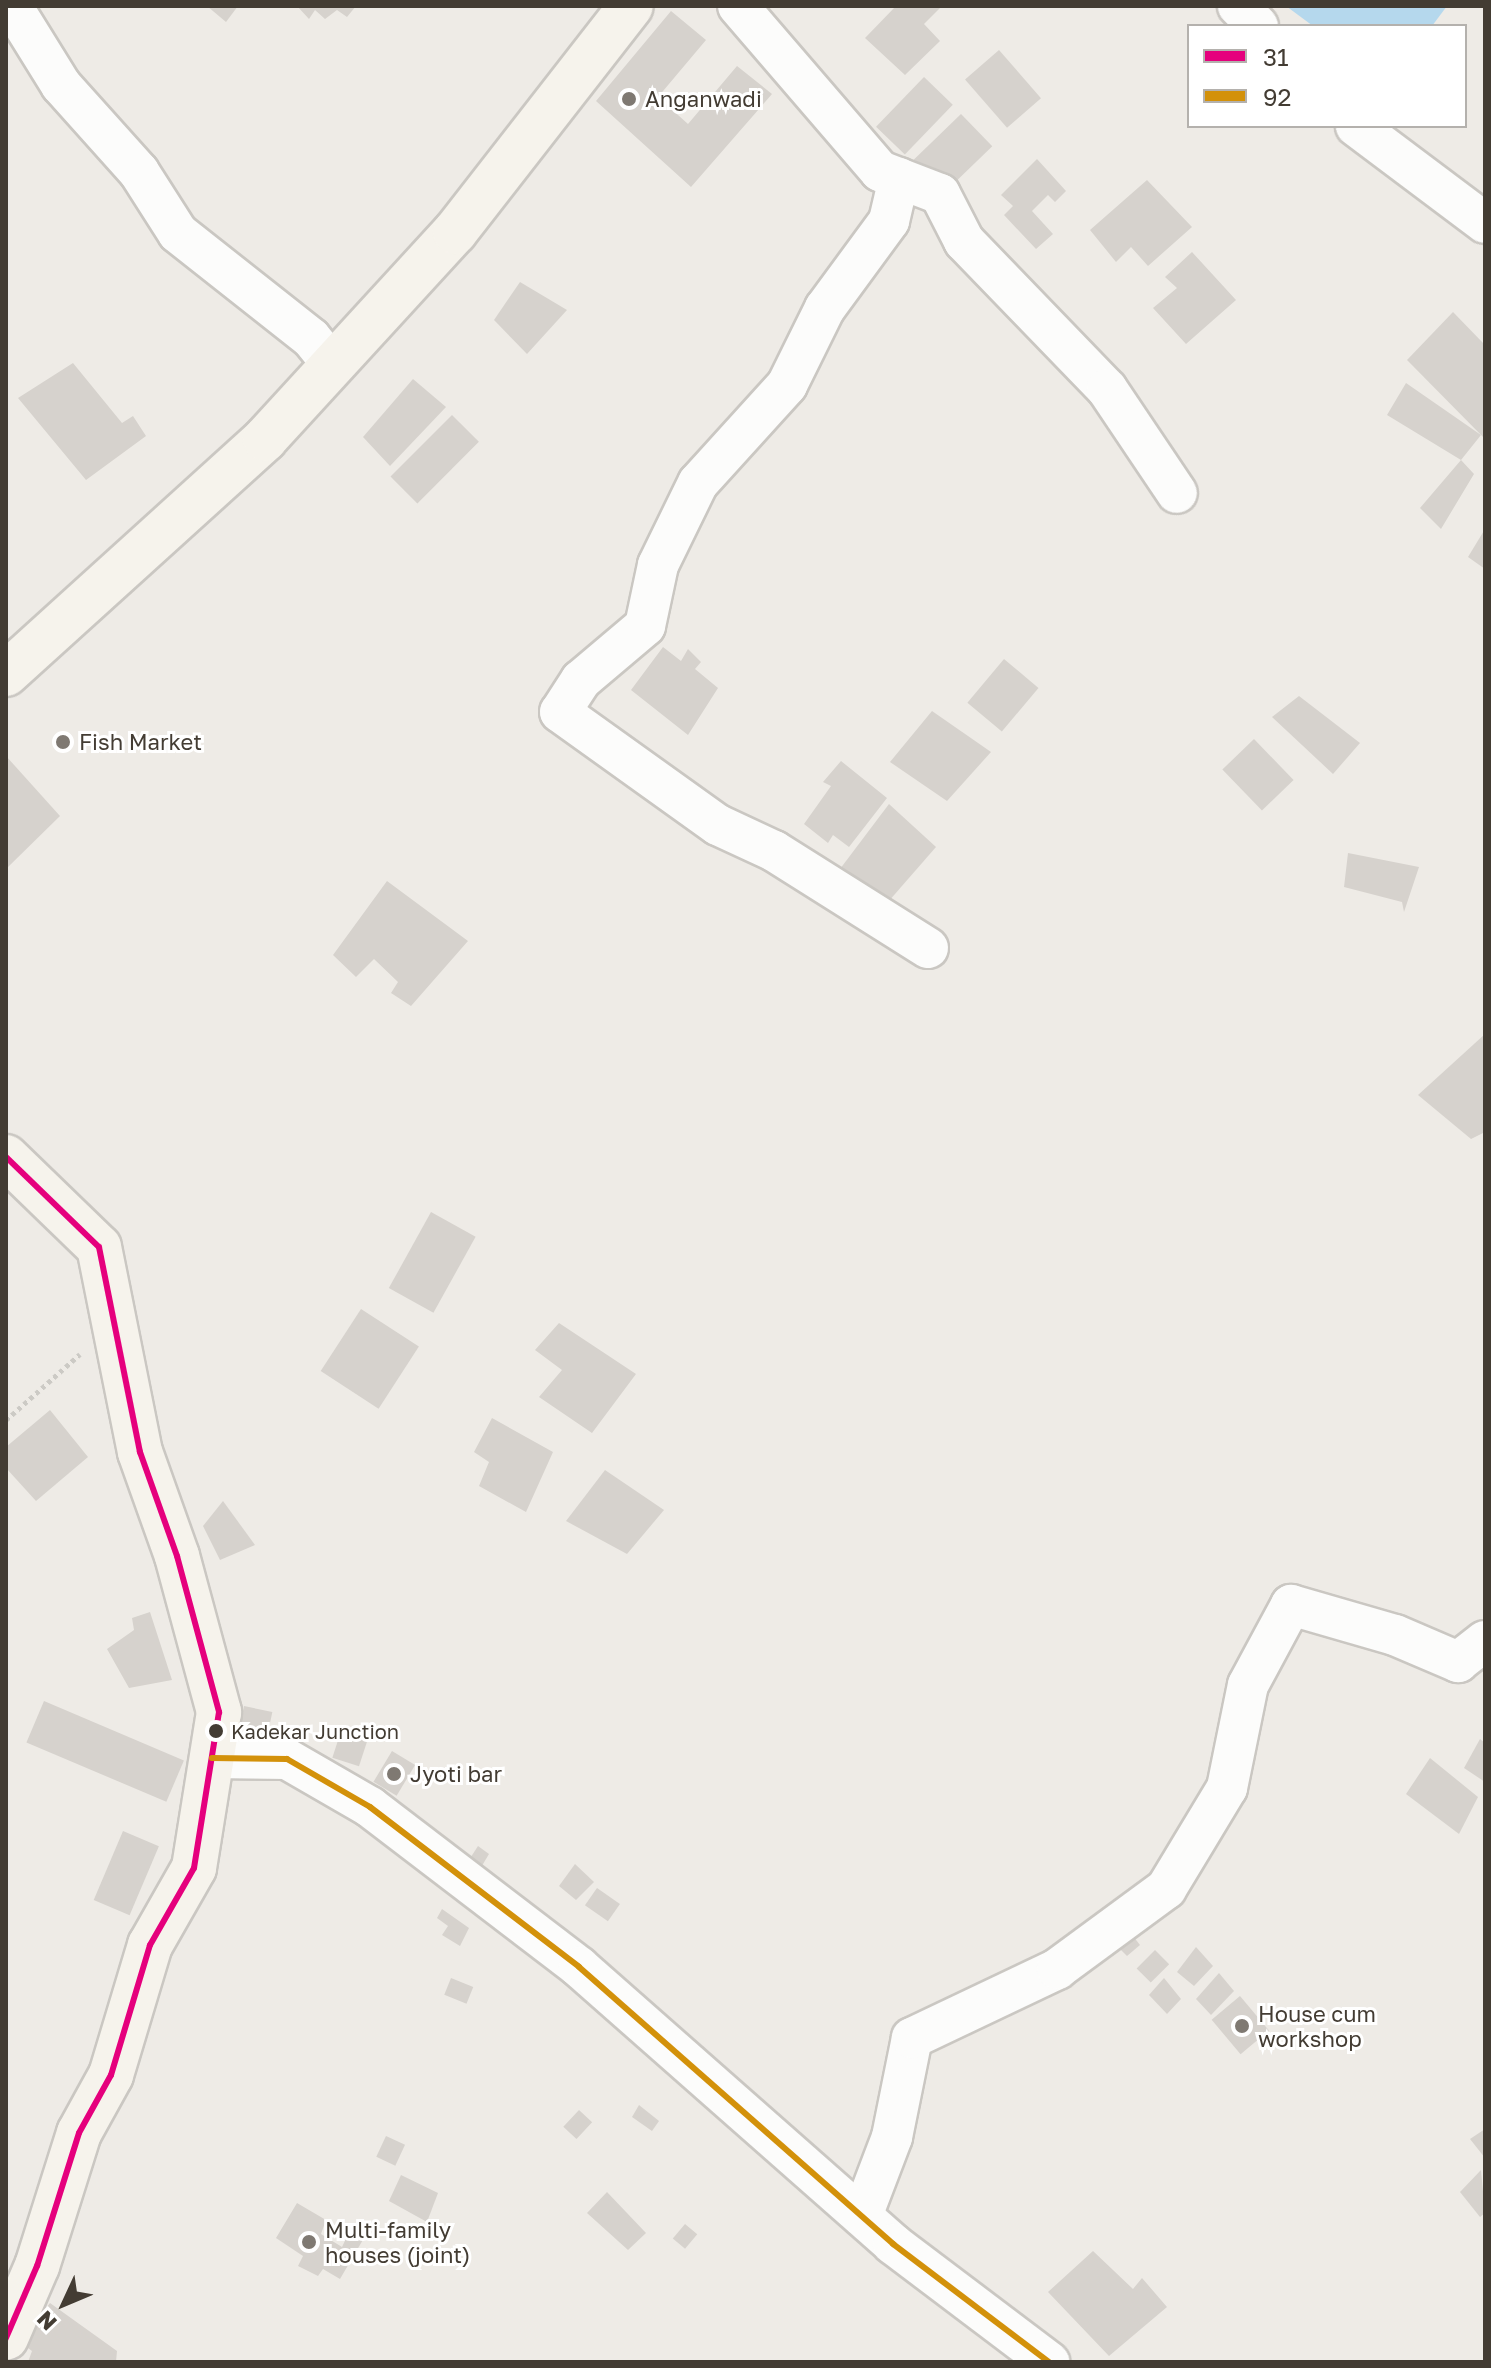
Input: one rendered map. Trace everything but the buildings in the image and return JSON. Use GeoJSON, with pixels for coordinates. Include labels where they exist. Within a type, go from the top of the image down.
{"type":"FeatureCollection","features":[{"type":"Feature","properties":{"kind":"main road"},"geometry":{"type":"LineString","coordinates":[[6,674],[265,439],[455,232],[631,6]]}},
{"type":"Feature","properties":{"kind":"main road"},"geometry":{"type":"LineString","coordinates":[[6,1157],[99,1247],[140,1452],[177,1556],[219,1712],[194,1868],[150,1945],[111,2075],[79,2133],[37,2266],[6,2338]]}},
{"type":"Feature","properties":{"kind":"street"},"geometry":{"type":"LineString","coordinates":[[12,6],[61,85],[139,172],[178,233],[311,338],[333,365]]}},
{"type":"Feature","properties":{"kind":"street"},"geometry":{"type":"LineString","coordinates":[[738,6],[798,69],[851,141],[880,171],[940,194],[964,241],[1107,389],[1177,493]]}},
{"type":"Feature","properties":{"kind":"street"},"geometry":{"type":"LineString","coordinates":[[1238,6],[1256,24]]}},
{"type":"Feature","properties":{"kind":"street"},"geometry":{"type":"LineString","coordinates":[[1359,128],[1485,223]]}},
{"type":"Feature","properties":{"kind":"street"},"geometry":{"type":"LineString","coordinates":[[899,178],[889,221],[825,308],[787,385],[698,483],[658,565],[645,626],[581,680],[560,712],[718,825],[774,851],[928,948]]}},
{"type":"Feature","properties":{"kind":"street"},"geometry":{"type":"LineString","coordinates":[[862,2216],[892,2137],[912,2038],[1057,1969],[1166,1889],[1227,1788],[1248,1685],[1291,1605],[1395,1635],[1458,1662],[1485,1641]]}},
{"type":"Feature","properties":{"kind":"street"},"geometry":{"type":"LineString","coordinates":[[212,1758],[287,1759],[370,1807],[579,1967],[862,2216],[1049,2362]]}},
{"type":"Feature","properties":{"kind":"path"},"geometry":{"type":"LineString","coordinates":[[6,1420],[114,1324]]}},
{"type":"Feature","properties":{"kind":"water"},"geometry":{"type":"Polygon","coordinates":[[[1286,6],[1447,6],[1434,24],[1310,24],[1286,6]]]}},
{"type":"Feature","properties":{"kind":"transit line","name":"31"},"geometry":{"type":"LineString","coordinates":[[6,1157],[99,1247],[140,1452],[177,1556],[219,1712],[194,1868],[150,1945],[111,2075],[79,2133],[37,2266],[6,2338]]}},
{"type":"Feature","properties":{"kind":"transit line","name":"92"},"geometry":{"type":"LineString","coordinates":[[212,1758],[287,1759],[370,1807],[579,1967],[893,2244],[1049,2362]]}},
{"type":"Feature","properties":{"kind":"place","name":"Anganwadi"},"geometry":{"type":"Point","coordinates":[629,99]}},
{"type":"Feature","properties":{"kind":"place","name":"Fish Market"},"geometry":{"type":"Point","coordinates":[63,742]}},
{"type":"Feature","properties":{"kind":"place","name":"Kadekar Junction"},"geometry":{"type":"Point","coordinates":[216,1731]}},
{"type":"Feature","properties":{"kind":"place","name":"Jyoti bar"},"geometry":{"type":"Point","coordinates":[394,1774]}},
{"type":"Feature","properties":{"kind":"place","name":"House cum workshop"},"geometry":{"type":"Point","coordinates":[1242,2026]}},
{"type":"Feature","properties":{"kind":"place","name":"Multi-family houses (joint)"},"geometry":{"type":"Point","coordinates":[309,2242]}}]}
